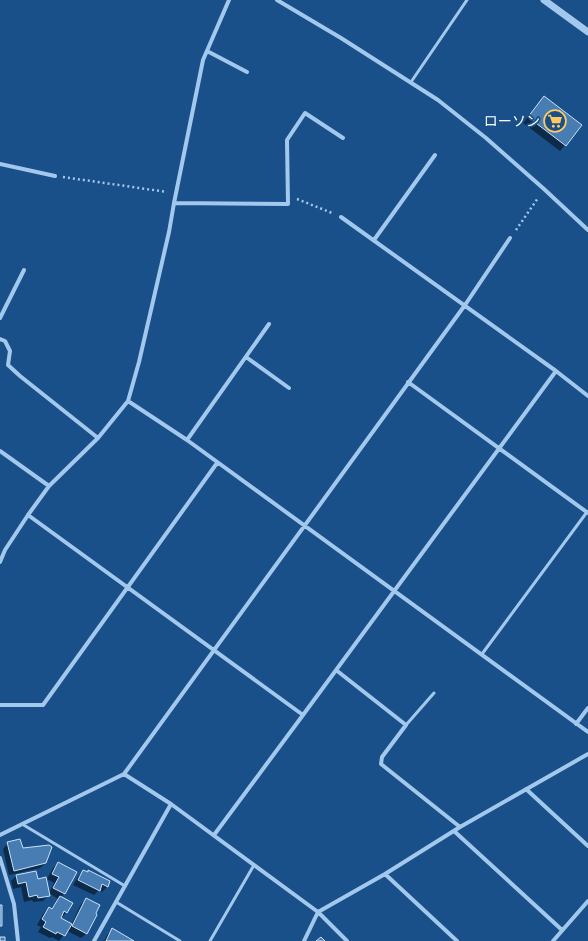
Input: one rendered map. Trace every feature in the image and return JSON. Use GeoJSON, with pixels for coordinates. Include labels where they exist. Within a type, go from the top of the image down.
{"type":"FeatureCollection","features":[{"type":"Feature","properties":{"kind":"street"},"geometry":{"type":"LineString","coordinates":[[0,562],[5,550],[49,486],[98,438],[128,401],[141,354],[169,232],[203,60],[229,0]]}},
{"type":"Feature","properties":{"kind":"street"},"geometry":{"type":"LineString","coordinates":[[277,0],[341,38],[438,100],[486,138],[544,188],[588,230]]}},
{"type":"Feature","properties":{"kind":"street"},"geometry":{"type":"LineString","coordinates":[[544,0],[588,32]]}},
{"type":"Feature","properties":{"kind":"street"},"geometry":{"type":"LineString","coordinates":[[206,51],[248,72]]}},
{"type":"Feature","properties":{"kind":"street"},"geometry":{"type":"LineString","coordinates":[[174,203],[288,204],[287,140],[305,113],[343,138]]}},
{"type":"Feature","properties":{"kind":"street"},"geometry":{"type":"LineString","coordinates":[[374,240],[435,155]]}},
{"type":"Feature","properties":{"kind":"street"},"geometry":{"type":"LineString","coordinates":[[0,164],[55,176]]}},
{"type":"Feature","properties":{"kind":"street"},"geometry":{"type":"LineString","coordinates":[[341,217],[465,305],[588,396]]}},
{"type":"Feature","properties":{"kind":"street"},"geometry":{"type":"LineString","coordinates":[[0,835],[124,774],[465,305],[510,238]]}},
{"type":"Feature","properties":{"kind":"street"},"geometry":{"type":"LineString","coordinates":[[0,318],[24,270]]}},
{"type":"Feature","properties":{"kind":"street"},"geometry":{"type":"LineString","coordinates":[[187,440],[269,324]]}},
{"type":"Feature","properties":{"kind":"street"},"geometry":{"type":"LineString","coordinates":[[0,339],[5,341],[10,351],[8,364],[20,376],[98,438]]}},
{"type":"Feature","properties":{"kind":"street"},"geometry":{"type":"LineString","coordinates":[[246,357],[289,388]]}},
{"type":"Feature","properties":{"kind":"street"},"geometry":{"type":"LineString","coordinates":[[214,835],[556,371]]}},
{"type":"Feature","properties":{"kind":"street"},"geometry":{"type":"LineString","coordinates":[[408,382],[588,512]]}},
{"type":"Feature","properties":{"kind":"street"},"geometry":{"type":"LineString","coordinates":[[128,401],[187,440],[303,526],[588,732]]}},
{"type":"Feature","properties":{"kind":"street"},"geometry":{"type":"LineString","coordinates":[[0,451],[49,486]]}},
{"type":"Feature","properties":{"kind":"street"},"geometry":{"type":"LineString","coordinates":[[0,705],[43,705],[217,462]]}},
{"type":"Feature","properties":{"kind":"street"},"geometry":{"type":"LineString","coordinates":[[28,515],[303,715]]}},
{"type":"Feature","properties":{"kind":"street"},"geometry":{"type":"LineString","coordinates":[[336,670],[406,725],[382,757],[381,764],[460,827]]}},
{"type":"Feature","properties":{"kind":"street"},"geometry":{"type":"LineString","coordinates":[[576,724],[588,708]]}},
{"type":"Feature","properties":{"kind":"street"},"geometry":{"type":"LineString","coordinates":[[304,941],[318,912],[385,874],[460,827],[588,754]]}},
{"type":"Feature","properties":{"kind":"street"},"geometry":{"type":"LineString","coordinates":[[124,774],[171,804],[318,912],[347,941]]}},
{"type":"Feature","properties":{"kind":"street"},"geometry":{"type":"LineString","coordinates":[[526,789],[588,846]]}},
{"type":"Feature","properties":{"kind":"street"},"geometry":{"type":"LineString","coordinates":[[94,941],[171,804]]}},
{"type":"Feature","properties":{"kind":"street"},"geometry":{"type":"LineString","coordinates":[[454,831],[562,930]]}},
{"type":"Feature","properties":{"kind":"street"},"geometry":{"type":"LineString","coordinates":[[0,858],[14,904],[18,941]]}},
{"type":"Feature","properties":{"kind":"street"},"geometry":{"type":"LineString","coordinates":[[385,874],[457,941]]}},
{"type":"Feature","properties":{"kind":"street"},"geometry":{"type":"LineString","coordinates":[[553,941],[588,901]]}},
{"type":"Feature","properties":{"kind":"lane"},"geometry":{"type":"LineString","coordinates":[[411,82],[468,0]]}},
{"type":"Feature","properties":{"kind":"lane"},"geometry":{"type":"LineString","coordinates":[[482,654],[588,512]]}},
{"type":"Feature","properties":{"kind":"lane"},"geometry":{"type":"LineString","coordinates":[[406,725],[434,693]]}},
{"type":"Feature","properties":{"kind":"lane"},"geometry":{"type":"LineString","coordinates":[[22,824],[125,886]]}},
{"type":"Feature","properties":{"kind":"lane"},"geometry":{"type":"LineString","coordinates":[[210,941],[254,866]]}},
{"type":"Feature","properties":{"kind":"lane"},"geometry":{"type":"LineString","coordinates":[[116,902],[180,941]]}},
{"type":"Feature","properties":{"kind":"path"},"geometry":{"type":"LineString","coordinates":[[55,176],[176,194]]}},
{"type":"Feature","properties":{"kind":"path"},"geometry":{"type":"LineString","coordinates":[[510,238],[544,188]]}},
{"type":"Feature","properties":{"kind":"path"},"geometry":{"type":"LineString","coordinates":[[287,195],[341,217]]}},
{"type":"Feature","properties":{"kind":"building","name":"ローソン"},"geometry":{"type":"Polygon","coordinates":[[[544,96],[582,125],[566,146],[528,117],[544,96]]]}},
{"type":"Feature","properties":{"kind":"building"},"geometry":{"type":"Polygon","coordinates":[[[20,839],[23,848],[49,845],[52,847],[46,863],[14,871],[7,842],[20,839]]]}},
{"type":"Feature","properties":{"kind":"building"},"geometry":{"type":"Polygon","coordinates":[[[58,862],[77,872],[65,894],[53,888],[59,877],[52,874],[58,862]]]}},
{"type":"Feature","properties":{"kind":"building"},"geometry":{"type":"Polygon","coordinates":[[[83,870],[88,872],[88,870],[110,881],[108,887],[102,884],[100,891],[78,880],[83,870]]]}},
{"type":"Feature","properties":{"kind":"building"},"geometry":{"type":"Polygon","coordinates":[[[36,871],[38,879],[46,877],[50,896],[38,898],[37,895],[29,897],[26,882],[18,884],[16,875],[36,871]]]}},
{"type":"Feature","properties":{"kind":"building"},"geometry":{"type":"Polygon","coordinates":[[[60,896],[73,903],[67,913],[64,911],[61,918],[72,924],[65,936],[57,932],[56,934],[43,927],[46,922],[42,919],[49,907],[52,909],[60,896]]]}},
{"type":"Feature","properties":{"kind":"building"},"geometry":{"type":"Polygon","coordinates":[[[86,898],[100,905],[96,913],[97,915],[87,934],[72,926],[86,898]]]}},
{"type":"Feature","properties":{"kind":"building"},"geometry":{"type":"Polygon","coordinates":[[[0,905],[2,905],[2,926],[0,926],[0,905]]]}},
{"type":"Feature","properties":{"kind":"building"},"geometry":{"type":"Polygon","coordinates":[[[112,928],[134,941],[106,941],[112,928]]]}},
{"type":"Feature","properties":{"kind":"building"},"geometry":{"type":"Polygon","coordinates":[[[0,937],[5,937],[5,941],[0,941],[0,937]]]}},
{"type":"Feature","properties":{"kind":"building"},"geometry":{"type":"Polygon","coordinates":[[[321,937],[325,941],[316,941],[321,937]]]}},
{"type":"Feature","properties":{"kind":"place","name":"ローソン"},"geometry":{"type":"Point","coordinates":[555,121]}}]}
